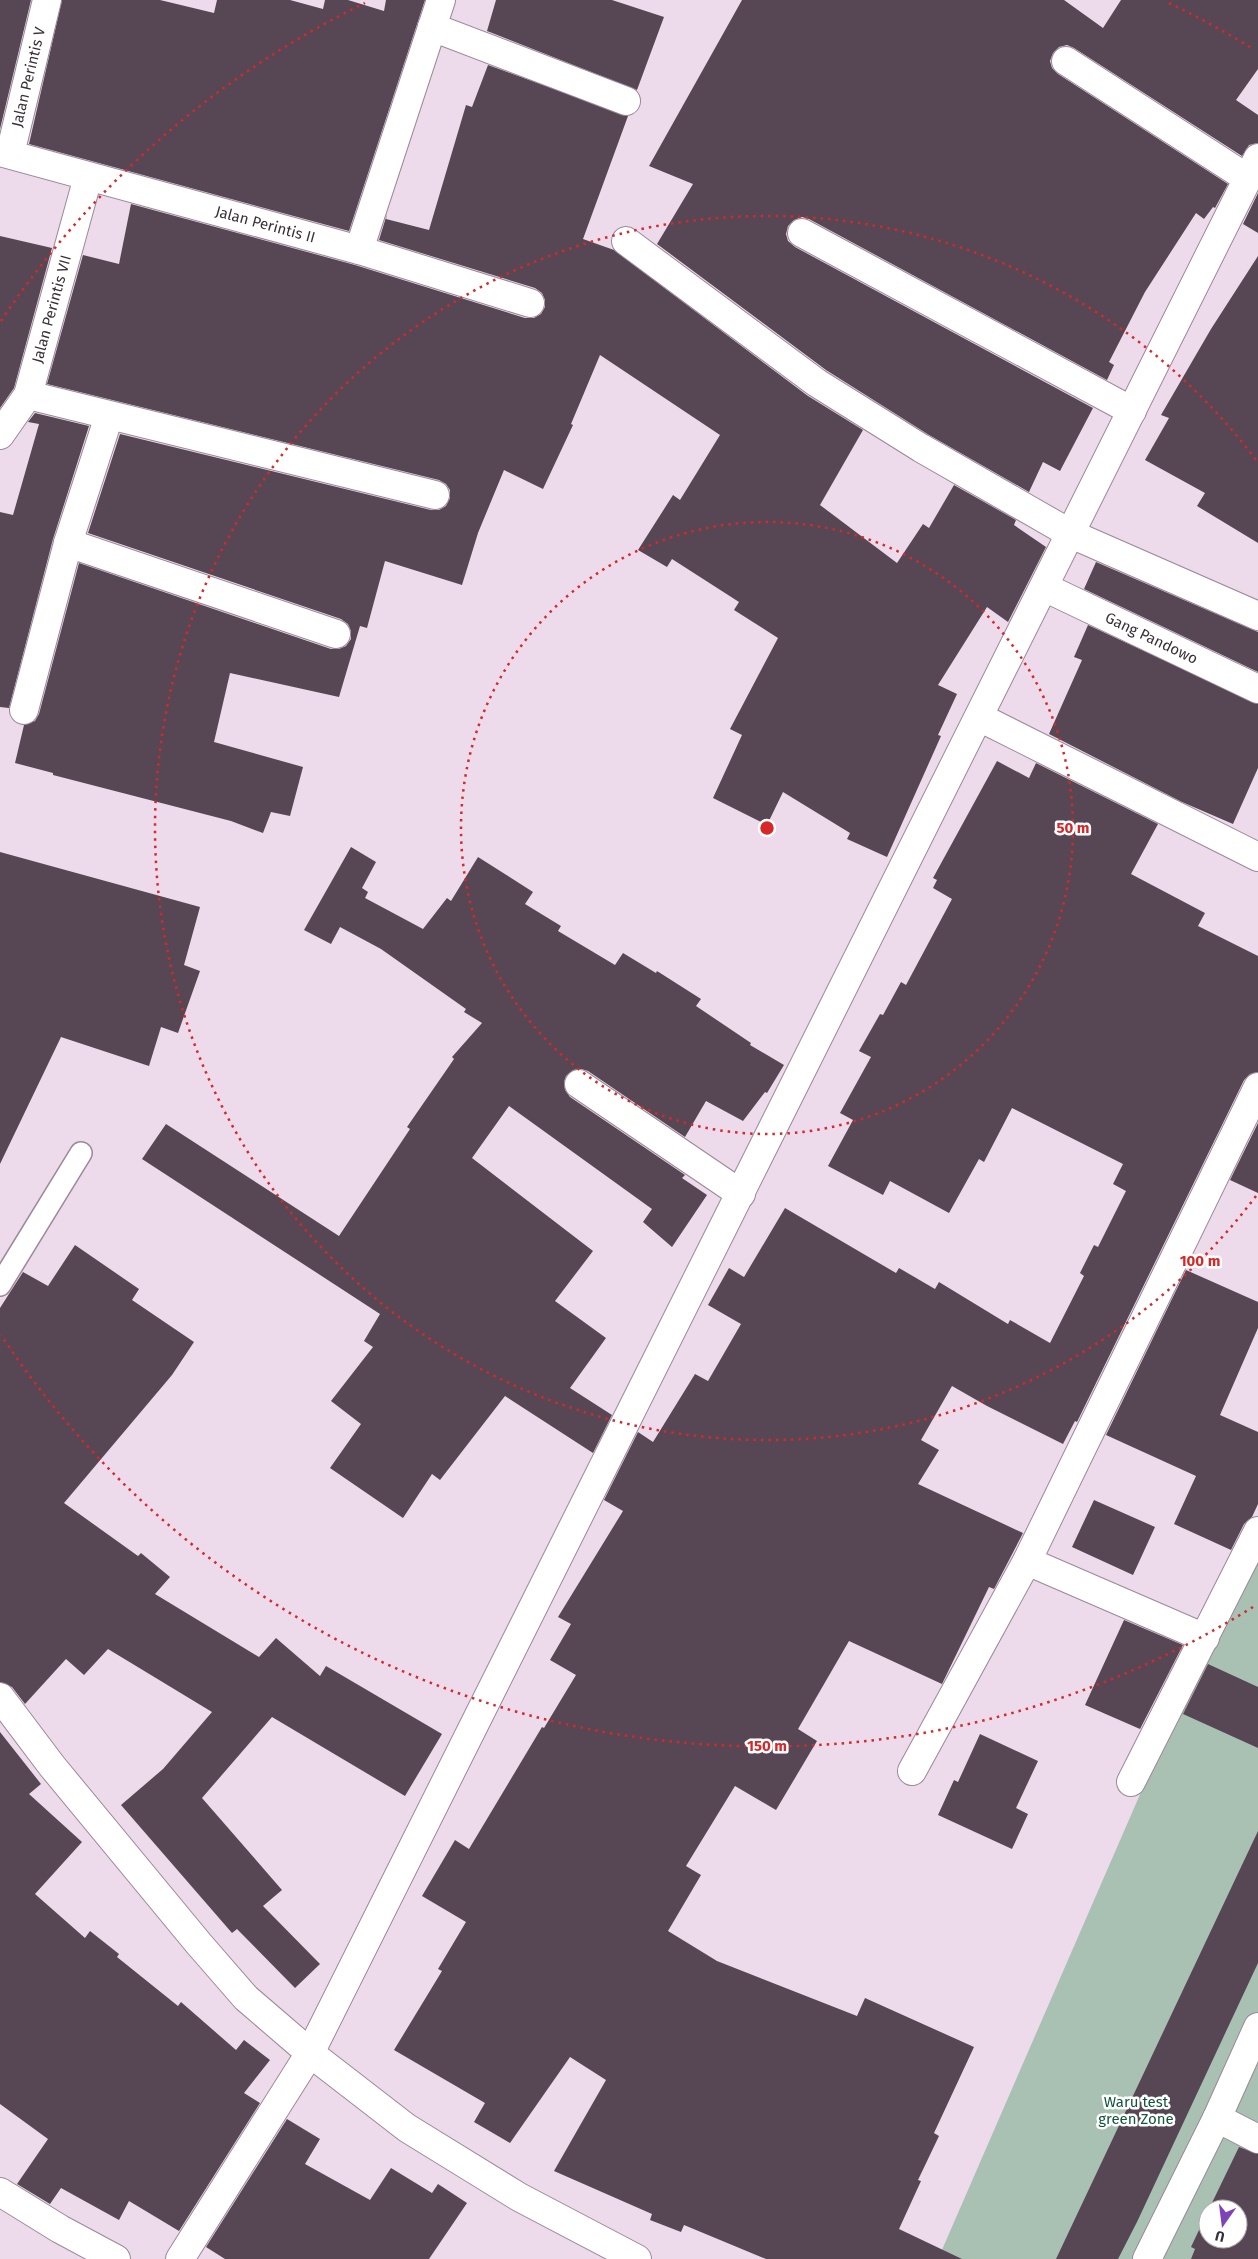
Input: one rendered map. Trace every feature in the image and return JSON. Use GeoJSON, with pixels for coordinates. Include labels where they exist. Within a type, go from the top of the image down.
{"type":"FeatureCollection","features":[{"type":"Feature","properties":{"kind":"street","name":"Jalan Perintis V"},"geometry":{"type":"LineString","coordinates":[[5,153],[47,0]]}},
{"type":"Feature","properties":{"kind":"street"},"geometry":{"type":"LineString","coordinates":[[359,250],[441,0]]}},
{"type":"Feature","properties":{"kind":"street"},"geometry":{"type":"LineString","coordinates":[[432,27],[626,101]]}},
{"type":"Feature","properties":{"kind":"street"},"geometry":{"type":"LineString","coordinates":[[180,2259],[310,2053],[1253,168],[1066,61]]}},
{"type":"Feature","properties":{"kind":"street","name":"Jalan Perintis II"},"geometry":{"type":"LineString","coordinates":[[5,153],[359,250],[530,304]]}},
{"type":"Feature","properties":{"kind":"street","name":"Jalan Perintis VII"},"geometry":{"type":"LineString","coordinates":[[0,434],[28,395],[88,176]]}},
{"type":"Feature","properties":{"kind":"street"},"geometry":{"type":"LineString","coordinates":[[802,233],[1132,410]]}},
{"type":"Feature","properties":{"kind":"street"},"geometry":{"type":"LineString","coordinates":[[626,241],[817,383],[921,448],[1071,534],[1258,616]]}},
{"type":"Feature","properties":{"kind":"street"},"geometry":{"type":"LineString","coordinates":[[28,395],[435,496]]}},
{"type":"Feature","properties":{"kind":"street"},"geometry":{"type":"LineString","coordinates":[[24,710],[68,543],[109,416]]}},
{"type":"Feature","properties":{"kind":"street"},"geometry":{"type":"LineString","coordinates":[[68,543],[336,634]]}},
{"type":"Feature","properties":{"kind":"street","name":"Gang Pandowo"},"geometry":{"type":"LineString","coordinates":[[1044,587],[1258,689]]}},
{"type":"Feature","properties":{"kind":"street"},"geometry":{"type":"LineString","coordinates":[[980,717],[1258,857]]}},
{"type":"Feature","properties":{"kind":"street"},"geometry":{"type":"LineString","coordinates":[[579,1084],[741,1194]]}},
{"type":"Feature","properties":{"kind":"street"},"geometry":{"type":"LineString","coordinates":[[912,1771],[1027,1561],[1258,1087]]}},
{"type":"Feature","properties":{"kind":"street"},"geometry":{"type":"LineString","coordinates":[[1131,1782],[1258,1532]]}},
{"type":"Feature","properties":{"kind":"street"},"geometry":{"type":"LineString","coordinates":[[1027,1561],[1205,1638]]}},
{"type":"Feature","properties":{"kind":"street"},"geometry":{"type":"LineString","coordinates":[[0,1696],[52,1766],[204,1951],[246,1998],[310,2053],[407,2128],[519,2197],[637,2259]]}},
{"type":"Feature","properties":{"kind":"street"},"geometry":{"type":"LineString","coordinates":[[1147,2259],[1217,2118],[1258,2027]]}},
{"type":"Feature","properties":{"kind":"street"},"geometry":{"type":"LineString","coordinates":[[1217,2118],[1258,2139]]}},
{"type":"Feature","properties":{"kind":"street"},"geometry":{"type":"LineString","coordinates":[[0,2192],[60,2229],[116,2259]]}},
{"type":"Feature","properties":{"kind":"lane"},"geometry":{"type":"LineString","coordinates":[[0,1285],[81,1153]]}},
{"type":"Feature","properties":{"kind":"green space","name":"Waru test green Zone"},"geometry":{"type":"Polygon","coordinates":[[[1258,1523],[1258,2259],[938,2259],[1258,1523]]]}},
{"type":"Feature","properties":{"kind":"building"},"geometry":{"type":"Polygon","coordinates":[[[0,0],[31,0],[0,129],[0,0]]]}},
{"type":"Feature","properties":{"kind":"building"},"geometry":{"type":"Polygon","coordinates":[[[62,0],[160,0],[214,13],[217,0],[290,0],[323,9],[325,0],[348,0],[384,11],[386,0],[425,0],[349,231],[29,144],[62,0]]]}},
{"type":"Feature","properties":{"kind":"building"},"geometry":{"type":"Polygon","coordinates":[[[496,0],[612,0],[664,17],[637,90],[487,31],[496,0]]]}},
{"type":"Feature","properties":{"kind":"building"},"geometry":{"type":"Polygon","coordinates":[[[742,0],[1064,0],[1103,28],[1121,0],[1258,0],[1258,69],[1236,100],[1258,115],[1258,143],[1249,145],[1242,156],[1074,48],[1067,45],[1059,47],[1053,53],[1050,61],[1052,68],[1058,74],[1228,184],[1215,208],[1213,207],[1204,219],[1196,213],[1145,292],[1109,362],[1114,365],[1107,380],[809,219],[802,217],[794,220],[788,226],[786,234],[788,241],[795,247],[1093,408],[1060,471],[1043,462],[1029,492],[929,435],[826,370],[657,244],[693,184],[649,166],[742,0]]]}},
{"type":"Feature","properties":{"kind":"building"},"geometry":{"type":"Polygon","coordinates":[[[488,65],[628,116],[583,239],[614,250],[808,396],[863,430],[820,505],[897,563],[923,524],[929,528],[954,485],[1016,520],[1014,525],[1046,547],[1008,622],[987,607],[938,685],[957,694],[938,735],[941,736],[887,857],[847,839],[850,833],[783,792],[767,825],[713,798],[742,735],[730,729],[778,638],[734,610],[739,602],[672,559],[667,567],[638,550],[673,495],[680,500],[720,435],[600,355],[571,424],[573,425],[543,489],[504,470],[478,533],[462,585],[385,561],[367,628],[360,626],[339,697],[230,673],[214,742],[303,767],[290,816],[271,812],[263,833],[231,821],[53,775],[53,773],[15,763],[24,725],[35,721],[39,714],[79,563],[331,649],[339,649],[346,646],[351,639],[351,631],[348,624],[341,619],[88,533],[120,434],[431,510],[439,510],[446,506],[450,498],[450,490],[446,484],[439,480],[47,384],[83,255],[119,264],[131,204],[355,265],[525,318],[534,318],[541,314],[545,307],[542,293],[535,288],[379,240],[387,214],[386,219],[429,230],[466,105],[472,107],[488,65]]]}},
{"type":"Feature","properties":{"kind":"building"},"geometry":{"type":"Polygon","coordinates":[[[1258,193],[1258,233],[1243,224],[1258,193]]]}},
{"type":"Feature","properties":{"kind":"building"},"geometry":{"type":"Polygon","coordinates":[[[0,236],[52,248],[14,388],[0,408],[0,236]]]}},
{"type":"Feature","properties":{"kind":"building"},"geometry":{"type":"Polygon","coordinates":[[[1258,256],[1258,543],[1197,506],[1205,493],[1145,460],[1169,418],[1161,415],[1211,329],[1258,256]]]}},
{"type":"Feature","properties":{"kind":"building"},"geometry":{"type":"Polygon","coordinates":[[[35,413],[89,426],[53,539],[9,708],[0,707],[0,512],[13,515],[39,424],[28,422],[35,413]]]}},
{"type":"Feature","properties":{"kind":"building"},"geometry":{"type":"Polygon","coordinates":[[[1096,562],[1258,632],[1258,672],[1084,589],[1096,562]]]}},
{"type":"Feature","properties":{"kind":"building"},"geometry":{"type":"Polygon","coordinates":[[[1088,625],[1258,704],[1258,768],[1233,824],[1182,802],[1049,734],[1082,660],[1074,657],[1088,625]]]}},
{"type":"Feature","properties":{"kind":"building"},"geometry":{"type":"Polygon","coordinates":[[[997,761],[1029,778],[1036,763],[1158,824],[1131,874],[1205,913],[1198,926],[1258,956],[1258,1072],[1250,1074],[1244,1080],[1077,1422],[1075,1421],[1063,1444],[987,1406],[952,1386],[921,1440],[939,1450],[918,1484],[1023,1533],[994,1589],[989,1587],[942,1684],[849,1641],[798,1729],[817,1741],[776,1810],[735,1786],[686,1866],[701,1875],[668,1931],[717,1961],[857,2016],[865,1998],[974,2047],[934,2133],[939,2136],[918,2180],[921,2181],[899,2229],[962,2259],[766,2259],[684,2225],[681,2232],[650,2220],[652,2214],[554,2171],[606,2080],[570,2057],[510,2143],[474,2122],[485,2103],[394,2050],[442,1971],[438,1969],[466,1922],[422,1896],[455,1840],[469,1849],[542,1727],[544,1728],[576,1675],[550,1660],[571,1624],[558,1617],[623,1511],[604,1500],[638,1432],[653,1442],[695,1374],[708,1381],[741,1324],[708,1305],[729,1268],[744,1277],[785,1208],[896,1273],[899,1268],[935,1289],[939,1282],[1008,1324],[1010,1320],[1050,1343],[1084,1276],[1080,1273],[1094,1245],[1098,1247],[1126,1191],[1113,1184],[1123,1164],[1012,1108],[984,1162],[979,1159],[949,1213],[890,1181],[883,1195],[828,1166],[853,1120],[840,1113],[871,1057],[859,1051],[880,1014],[883,1015],[901,982],[906,985],[952,899],[933,888],[937,880],[933,878],[997,761]]]}},
{"type":"Feature","properties":{"kind":"building"},"geometry":{"type":"Polygon","coordinates":[[[351,847],[376,862],[362,888],[368,892],[365,898],[423,929],[447,898],[451,901],[478,857],[533,892],[525,904],[561,926],[558,931],[615,965],[623,953],[656,973],[657,971],[701,999],[696,1006],[751,1043],[750,1045],[784,1065],[767,1093],[765,1092],[743,1121],[706,1101],[685,1137],[588,1071],[581,1069],[573,1070],[566,1076],[564,1082],[565,1090],[570,1097],[685,1175],[682,1178],[707,1195],[672,1247],[643,1222],[652,1209],[509,1106],[472,1158],[593,1251],[555,1301],[606,1338],[570,1388],[612,1415],[593,1453],[505,1396],[440,1480],[432,1474],[403,1518],[330,1468],[361,1424],[331,1401],[373,1347],[364,1341],[380,1314],[142,1159],[166,1124],[339,1236],[410,1129],[407,1127],[454,1059],[452,1057],[482,1023],[464,1012],[466,1009],[381,949],[340,927],[331,944],[304,930],[351,847]]]}},
{"type":"Feature","properties":{"kind":"building"},"geometry":{"type":"Polygon","coordinates":[[[0,852],[200,907],[184,965],[200,971],[178,1033],[161,1027],[149,1066],[61,1037],[0,1164],[0,852]]]}},
{"type":"Feature","properties":{"kind":"building"},"geometry":{"type":"Polygon","coordinates":[[[1258,1123],[1258,1193],[1230,1180],[1258,1123]]]}},
{"type":"Feature","properties":{"kind":"building"},"geometry":{"type":"Polygon","coordinates":[[[75,1245],[139,1289],[132,1300],[194,1342],[172,1375],[64,1503],[138,1556],[141,1553],[170,1577],[155,1594],[259,1657],[276,1638],[320,1676],[326,1666],[442,1734],[405,1796],[272,1717],[202,1798],[282,1890],[263,1906],[320,1964],[295,1988],[237,1929],[232,1933],[121,1805],[163,1769],[212,1712],[108,1649],[84,1675],[66,1659],[25,1704],[12,1687],[0,1682],[0,1308],[23,1272],[48,1286],[75,1245]]]}},
{"type":"Feature","properties":{"kind":"building"},"geometry":{"type":"Polygon","coordinates":[[[1186,1270],[1258,1302],[1258,1328],[1220,1415],[1258,1432],[1258,1504],[1252,1517],[1244,1524],[1231,1550],[1174,1524],[1196,1476],[1106,1435],[1186,1270]]]}},
{"type":"Feature","properties":{"kind":"building"},"geometry":{"type":"Polygon","coordinates":[[[1094,1500],[1155,1527],[1133,1575],[1072,1547],[1094,1500]]]}},
{"type":"Feature","properties":{"kind":"building"},"geometry":{"type":"Polygon","coordinates":[[[1124,1620],[1183,1645],[1140,1729],[1085,1705],[1124,1620]]]}},
{"type":"Feature","properties":{"kind":"building"},"geometry":{"type":"Polygon","coordinates":[[[1208,1664],[1258,1687],[1258,1748],[1183,1714],[1208,1664]]]}},
{"type":"Feature","properties":{"kind":"building"},"geometry":{"type":"Polygon","coordinates":[[[0,1732],[41,1784],[29,1794],[82,1842],[35,1894],[85,1938],[90,1931],[119,1954],[117,1957],[178,2006],[181,2002],[236,2050],[244,2040],[270,2060],[244,2093],[260,2103],[179,2231],[129,2201],[119,2220],[61,2188],[50,2204],[17,2184],[48,2139],[0,2104],[0,1732]]]}},
{"type":"Feature","properties":{"kind":"building"},"geometry":{"type":"Polygon","coordinates":[[[980,1734],[1038,1761],[1016,1808],[1028,1814],[1012,1849],[938,1815],[954,1780],[958,1782],[980,1734]]]}},
{"type":"Feature","properties":{"kind":"building"},"geometry":{"type":"Polygon","coordinates":[[[1258,1831],[1258,1963],[1137,2222],[1118,2259],[1056,2259],[1258,1831]]]}},
{"type":"Feature","properties":{"kind":"building"},"geometry":{"type":"Polygon","coordinates":[[[287,2119],[320,2139],[305,2164],[370,2200],[391,2168],[432,2193],[438,2184],[467,2203],[429,2259],[225,2259],[206,2247],[287,2119]]]}},
{"type":"Feature","properties":{"kind":"building"},"geometry":{"type":"Polygon","coordinates":[[[1239,2147],[1258,2154],[1258,2259],[1191,2259],[1195,2249],[1191,2247],[1198,2232],[1198,2249],[1248,2249],[1248,2199],[1214,2199],[1239,2147]]]}}]}
